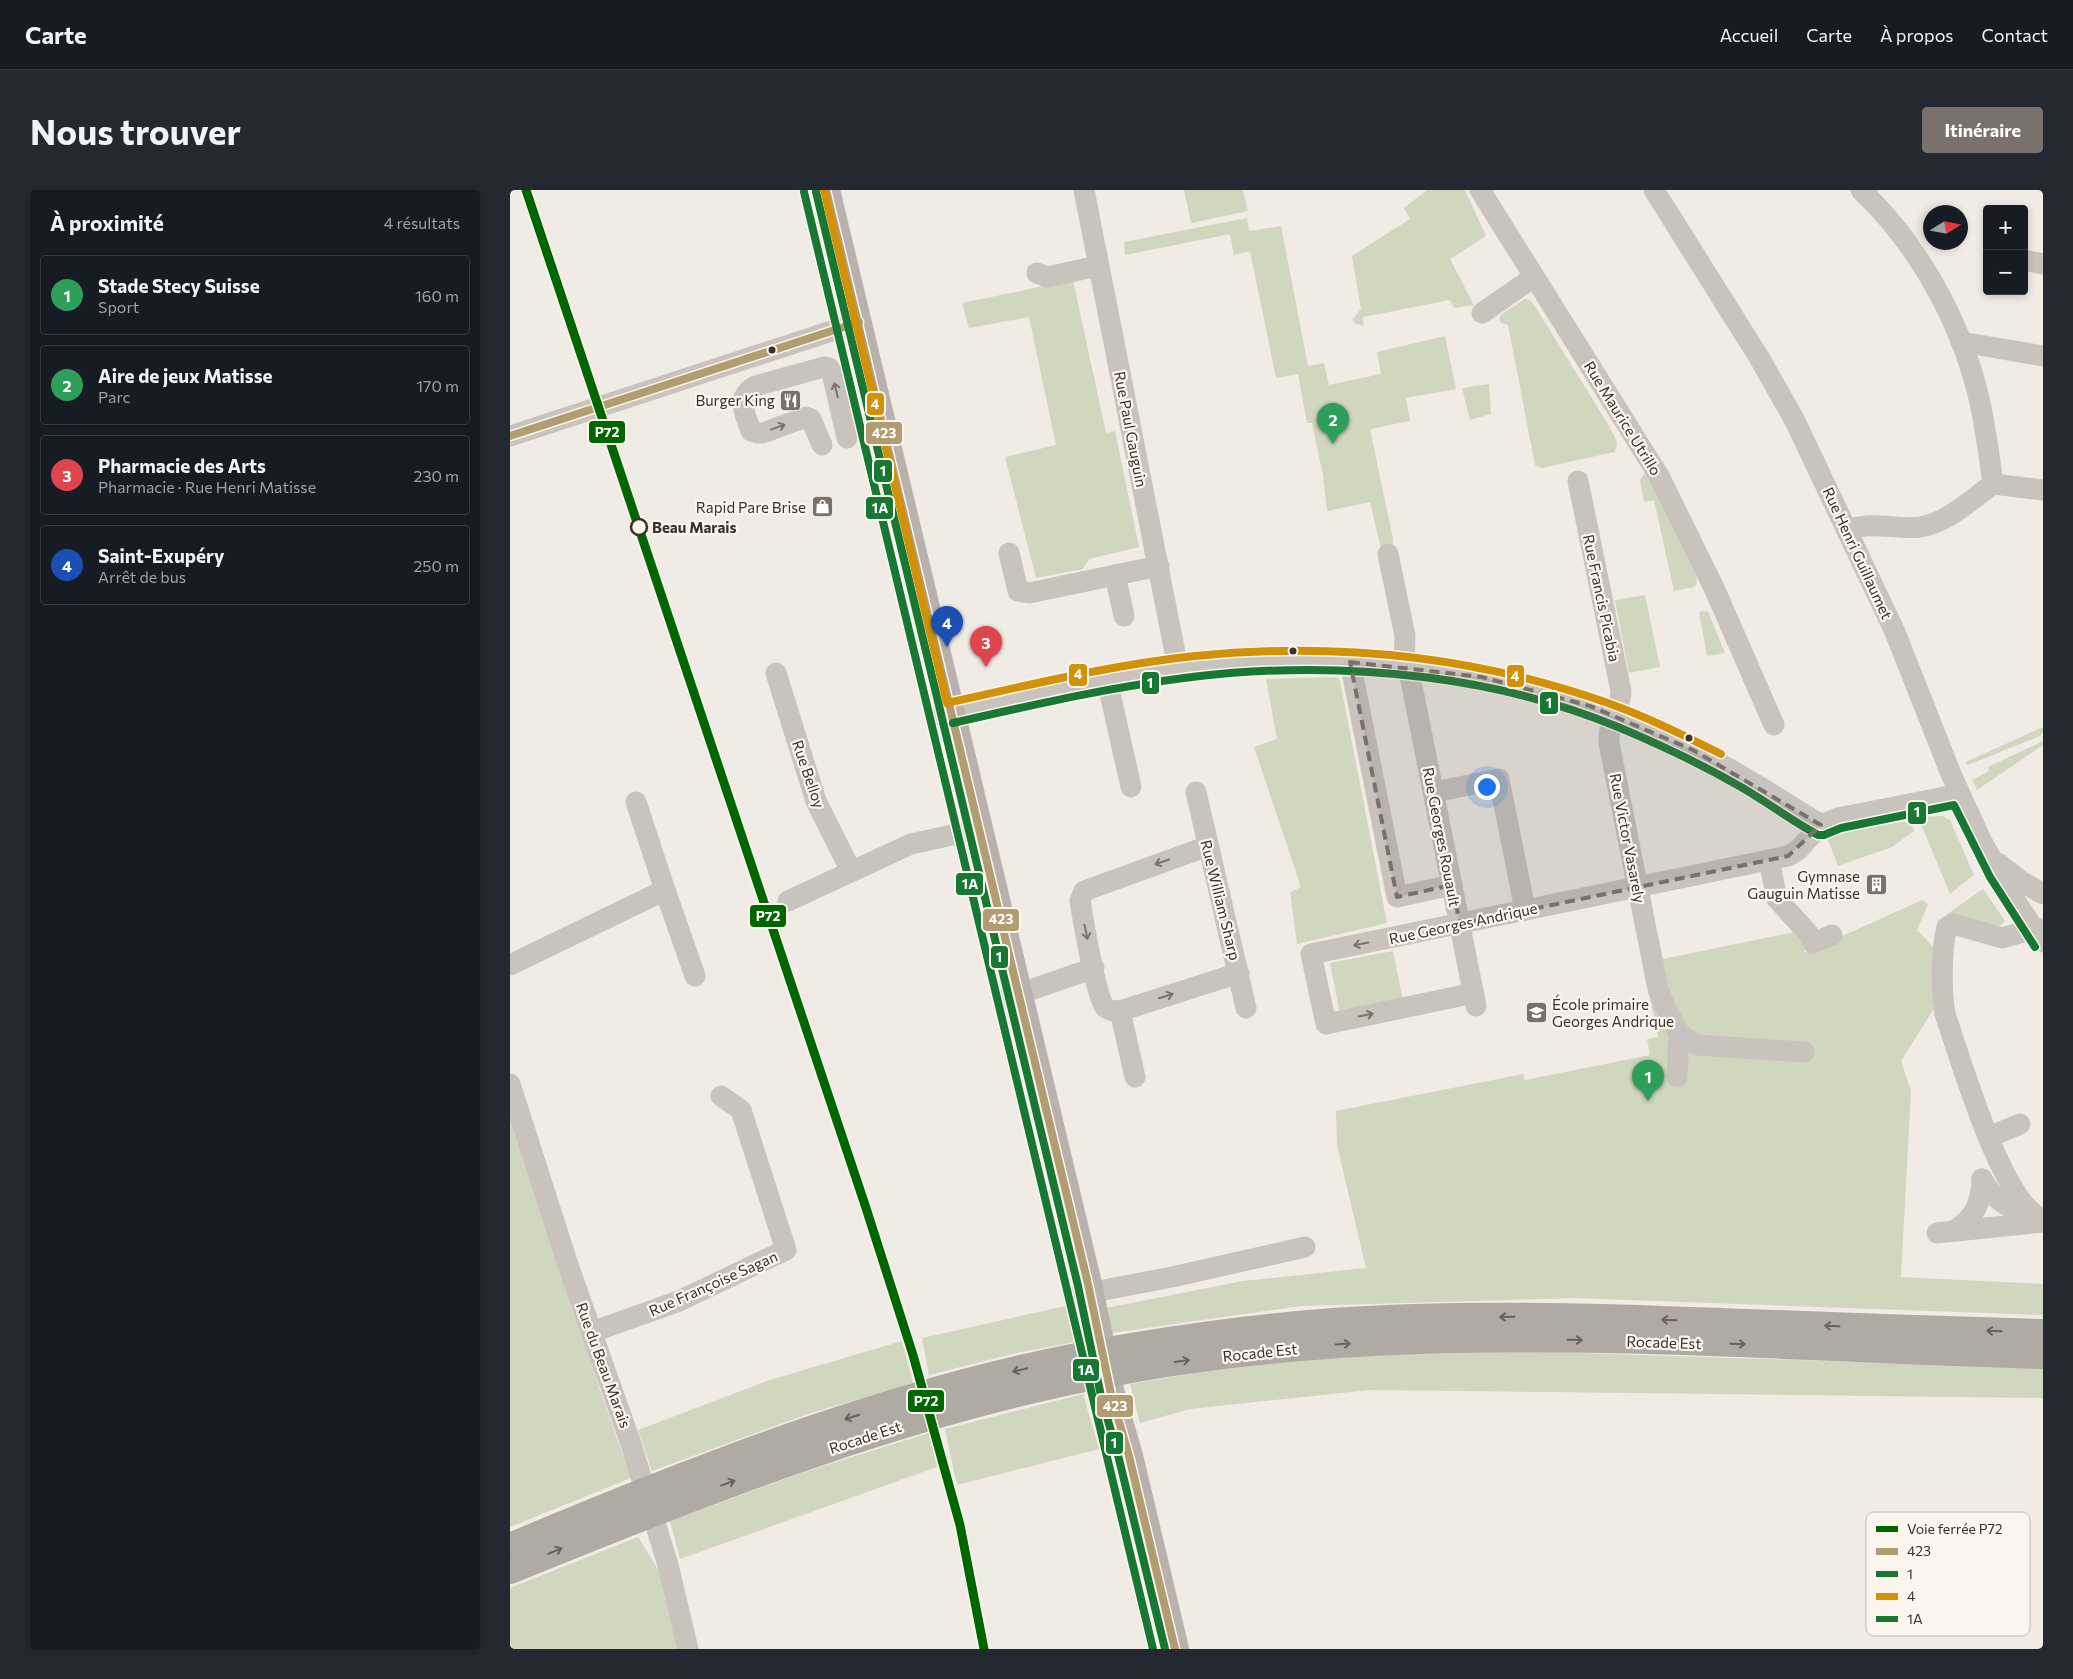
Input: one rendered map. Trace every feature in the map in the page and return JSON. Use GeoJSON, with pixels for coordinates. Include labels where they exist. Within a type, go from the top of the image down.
{"type":"FeatureCollection","features":[{"type":"Feature","properties":{"kind":"highway","name":"Rocade Est"},"geometry":{"type":"LineString","coordinates":[[510,1547],[622,1512],[680,1490],[790,1461],[901,1413],[967,1394],[1069,1370],[1131,1358],[1218,1334],[1336,1322],[1502,1317],[1624,1318],[2043,1333]]}},
{"type":"Feature","properties":{"kind":"highway","name":"Rocade Est"},"geometry":{"type":"LineString","coordinates":[[1131,1358],[1212,1357],[1319,1346],[1484,1339],[1644,1340],[2043,1355]]}},
{"type":"Feature","properties":{"kind":"highway","name":"Rocade Est"},"geometry":{"type":"LineString","coordinates":[[510,1570],[622,1512]]}},
{"type":"Feature","properties":{"kind":"main road"},"geometry":{"type":"LineString","coordinates":[[814,190],[853,324]]}},
{"type":"Feature","properties":{"kind":"main road"},"geometry":{"type":"LineString","coordinates":[[826,190],[853,324],[1084,1293],[1163,1649]]}},
{"type":"Feature","properties":{"kind":"main road"},"geometry":{"type":"LineString","coordinates":[[1084,1293],[1129,1456],[1175,1649]]}},
{"type":"Feature","properties":{"kind":"street","name":"Rue Paul Gauguin"},"geometry":{"type":"LineString","coordinates":[[1084,190],[1178,668]]}},
{"type":"Feature","properties":{"kind":"street","name":"Rue Maurice Utrillo"},"geometry":{"type":"LineString","coordinates":[[1480,190],[1659,476],[1714,590],[1774,725]]}},
{"type":"Feature","properties":{"kind":"street","name":"Rue Henri Guillaumet"},"geometry":{"type":"LineString","coordinates":[[1654,190],[1783,397],[1895,632],[1960,794],[1990,857],[2037,925]]}},
{"type":"Feature","properties":{"kind":"street"},"geometry":{"type":"LineString","coordinates":[[1861,190],[1889,221],[1913,252],[1943,304],[1961,342],[1981,409],[1993,484]]}},
{"type":"Feature","properties":{"kind":"street"},"geometry":{"type":"LineString","coordinates":[[2028,261],[2043,264]]}},
{"type":"Feature","properties":{"kind":"street"},"geometry":{"type":"LineString","coordinates":[[1037,273],[1047,277],[1098,266]]}},
{"type":"Feature","properties":{"kind":"street"},"geometry":{"type":"LineString","coordinates":[[1482,313],[1534,277]]}},
{"type":"Feature","properties":{"kind":"street"},"geometry":{"type":"LineString","coordinates":[[510,436],[853,324]]}},
{"type":"Feature","properties":{"kind":"street"},"geometry":{"type":"LineString","coordinates":[[1961,342],[2043,356]]}},
{"type":"Feature","properties":{"kind":"street"},"geometry":{"type":"LineString","coordinates":[[822,446],[812,419],[806,417],[763,432],[757,433],[751,430],[743,408],[746,392],[755,386],[824,367],[828,368],[832,373],[847,438]]}},
{"type":"Feature","properties":{"kind":"street","name":"Rue Francis Picabia"},"geometry":{"type":"LineString","coordinates":[[1578,481],[1621,691],[1615,715]]}},
{"type":"Feature","properties":{"kind":"street"},"geometry":{"type":"LineString","coordinates":[[1847,531],[1860,525],[1914,527],[1928,525],[1945,518],[1993,484],[2043,490]]}},
{"type":"Feature","properties":{"kind":"street"},"geometry":{"type":"LineString","coordinates":[[1008,553],[1018,591],[1029,593],[1158,566]]}},
{"type":"Feature","properties":{"kind":"street","name":"Rue Georges Rouault"},"geometry":{"type":"LineString","coordinates":[[1388,554],[1405,636],[1406,666],[1434,792],[1475,1000]]}},
{"type":"Feature","properties":{"kind":"street"},"geometry":{"type":"LineString","coordinates":[[1115,575],[1124,616]]}},
{"type":"Feature","properties":{"kind":"street"},"geometry":{"type":"LineString","coordinates":[[946,714],[1107,680],[1178,668],[1258,661],[1350,662],[1406,666],[1459,673],[1526,687],[1561,696],[1615,715],[1693,750],[1770,792],[1821,825],[1838,818],[1960,794]]}},
{"type":"Feature","properties":{"kind":"street"},"geometry":{"type":"LineString","coordinates":[[1350,662],[1397,897],[1452,886]]}},
{"type":"Feature","properties":{"kind":"street","name":"Rue Belloy"},"geometry":{"type":"LineString","coordinates":[[776,673],[816,801],[851,871]]}},
{"type":"Feature","properties":{"kind":"street"},"geometry":{"type":"LineString","coordinates":[[1107,680],[1131,788]]}},
{"type":"Feature","properties":{"kind":"street","name":"Rue Victor Vasarely"},"geometry":{"type":"LineString","coordinates":[[1615,715],[1609,731],[1609,743],[1652,961],[1665,1007],[1679,1033]]}},
{"type":"Feature","properties":{"kind":"street"},"geometry":{"type":"LineString","coordinates":[[1434,792],[1499,779],[1526,910]]}},
{"type":"Feature","properties":{"kind":"street","name":"Rue William Sharp"},"geometry":{"type":"LineString","coordinates":[[1196,792],[1246,1008]]}},
{"type":"Feature","properties":{"kind":"street"},"geometry":{"type":"LineString","coordinates":[[636,802],[695,976]]}},
{"type":"Feature","properties":{"kind":"street","name":"Rue Georges Andrique"},"geometry":{"type":"LineString","coordinates":[[1475,1000],[1414,1005],[1326,1024],[1311,954],[1769,860],[1795,853],[1821,825]]}},
{"type":"Feature","properties":{"kind":"street"},"geometry":{"type":"LineString","coordinates":[[788,901],[911,844],[973,830]]}},
{"type":"Feature","properties":{"kind":"street"},"geometry":{"type":"LineString","coordinates":[[1208,846],[1084,891],[1080,901],[1094,968],[1104,1006],[1109,1010],[1120,1011],[1239,973]]}},
{"type":"Feature","properties":{"kind":"street"},"geometry":{"type":"LineString","coordinates":[[1990,857],[2021,881],[2043,894]]}},
{"type":"Feature","properties":{"kind":"street"},"geometry":{"type":"LineString","coordinates":[[1769,860],[1777,899],[1808,933],[1813,943],[1832,935]]}},
{"type":"Feature","properties":{"kind":"street"},"geometry":{"type":"LineString","coordinates":[[510,965],[665,890]]}},
{"type":"Feature","properties":{"kind":"street"},"geometry":{"type":"LineString","coordinates":[[2037,925],[2002,938],[1953,924],[1947,927],[1944,940],[1945,1014],[1989,1137],[2014,1192],[2032,1214],[2042,1220]]}},
{"type":"Feature","properties":{"kind":"street"},"geometry":{"type":"LineString","coordinates":[[1013,996],[1094,968]]}},
{"type":"Feature","properties":{"kind":"street"},"geometry":{"type":"LineString","coordinates":[[1120,1011],[1136,1077]]}},
{"type":"Feature","properties":{"kind":"street"},"geometry":{"type":"LineString","coordinates":[[1679,1033],[1691,1042],[1706,1047],[1804,1052]]}},
{"type":"Feature","properties":{"kind":"street"},"geometry":{"type":"LineString","coordinates":[[1676,1076],[1679,1033]]}},
{"type":"Feature","properties":{"kind":"street","name":"Rue du Beau Marais"},"geometry":{"type":"LineString","coordinates":[[510,1084],[631,1444],[661,1540],[688,1649]]}},
{"type":"Feature","properties":{"kind":"street","name":"Rue Françoise Sagan"},"geometry":{"type":"LineString","coordinates":[[592,1332],[680,1301],[786,1250],[741,1110],[721,1096]]}},
{"type":"Feature","properties":{"kind":"street"},"geometry":{"type":"LineString","coordinates":[[1989,1137],[2020,1124]]}},
{"type":"Feature","properties":{"kind":"street"},"geometry":{"type":"LineString","coordinates":[[1982,1179],[1993,1196],[2004,1205],[2042,1220],[1945,1232],[1969,1220],[1974,1214],[1979,1204],[1982,1179]]}},
{"type":"Feature","properties":{"kind":"street"},"geometry":{"type":"LineString","coordinates":[[1084,1293],[1172,1277],[1305,1247]]}},
{"type":"Feature","properties":{"kind":"highlighted area"},"geometry":{"type":"Polygon","coordinates":[[[1350,662],[1482,677],[1590,706],[1693,750],[1821,825],[1788,856],[1460,924],[1452,885],[1397,897],[1350,662]]]}},
{"type":"Feature","properties":{"kind":"green space"},"geometry":{"type":"Polygon","coordinates":[[[1184,190],[1243,190],[1248,211],[1191,223],[1184,190]]]}},
{"type":"Feature","properties":{"kind":"green space"},"geometry":{"type":"Polygon","coordinates":[[[1427,190],[1465,190],[1486,236],[1450,259],[1474,305],[1454,308],[1450,300],[1363,317],[1364,326],[1356,324],[1352,320],[1361,309],[1352,256],[1410,219],[1404,208],[1427,190]]]}},
{"type":"Feature","properties":{"kind":"green space"},"geometry":{"type":"Polygon","coordinates":[[[1247,218],[1249,231],[1281,226],[1308,366],[1324,363],[1329,385],[1381,374],[1377,352],[1445,336],[1456,389],[1406,398],[1410,421],[1370,429],[1393,546],[1381,549],[1370,502],[1327,511],[1323,475],[1312,423],[1307,423],[1298,374],[1276,378],[1250,251],[1234,255],[1230,234],[1125,255],[1124,242],[1247,218]]]}},
{"type":"Feature","properties":{"kind":"green space"},"geometry":{"type":"Polygon","coordinates":[[[1073,280],[1106,433],[1115,431],[1139,547],[1089,559],[1083,569],[1036,578],[1005,457],[1056,445],[1029,317],[969,328],[962,303],[1073,280]]]}},
{"type":"Feature","properties":{"kind":"green space"},"geometry":{"type":"Polygon","coordinates":[[[1525,299],[1531,301],[1538,311],[1609,426],[1617,442],[1614,452],[1542,468],[1535,465],[1508,325],[1501,323],[1499,319],[1502,314],[1525,299]]]}},
{"type":"Feature","properties":{"kind":"green space"},"geometry":{"type":"Polygon","coordinates":[[[1489,384],[1491,414],[1470,420],[1462,388],[1489,384]]]}},
{"type":"Feature","properties":{"kind":"green space"},"geometry":{"type":"Polygon","coordinates":[[[1644,474],[1648,475],[1696,575],[1695,587],[1674,591],[1654,500],[1644,502],[1640,480],[1644,474]]]}},
{"type":"Feature","properties":{"kind":"green space"},"geometry":{"type":"Polygon","coordinates":[[[1645,595],[1660,667],[1629,673],[1615,600],[1645,595]]]}},
{"type":"Feature","properties":{"kind":"green space"},"geometry":{"type":"Polygon","coordinates":[[[1699,612],[1708,612],[1725,653],[1707,656],[1699,612]]]}},
{"type":"Feature","properties":{"kind":"green space"},"geometry":{"type":"Polygon","coordinates":[[[1337,677],[1340,681],[1387,923],[1297,944],[1290,892],[1301,887],[1254,747],[1277,739],[1266,679],[1337,677]]]}},
{"type":"Feature","properties":{"kind":"green space"},"geometry":{"type":"Polygon","coordinates":[[[2043,727],[2043,732],[2040,736],[1968,765],[1966,762],[2043,727]]]}},
{"type":"Feature","properties":{"kind":"green space"},"geometry":{"type":"Polygon","coordinates":[[[2043,741],[2043,745],[1977,790],[1972,780],[1989,771],[1988,767],[2043,741]]]}},
{"type":"Feature","properties":{"kind":"green space"},"geometry":{"type":"Polygon","coordinates":[[[1942,816],[1950,820],[1974,875],[1950,894],[1918,817],[1942,816]]]}},
{"type":"Feature","properties":{"kind":"green space"},"geometry":{"type":"Polygon","coordinates":[[[1911,821],[1914,831],[1892,847],[1838,866],[1828,840],[1842,830],[1911,821]]]}},
{"type":"Feature","properties":{"kind":"green space"},"geometry":{"type":"Polygon","coordinates":[[[1983,889],[2005,921],[1995,930],[1946,915],[1983,889]]]}},
{"type":"Feature","properties":{"kind":"green space"},"geometry":{"type":"Polygon","coordinates":[[[1922,900],[1928,904],[1917,930],[1934,948],[1933,1010],[1901,1061],[1911,1091],[1901,1277],[2043,1284],[2043,1315],[1574,1298],[1301,1306],[1111,1333],[1106,1308],[1243,1281],[1366,1268],[1337,1145],[1336,1111],[1523,1074],[1525,1080],[1650,1055],[1647,1039],[1658,1037],[1643,963],[1800,931],[1805,953],[1922,900]]]}},
{"type":"Feature","properties":{"kind":"green space"},"geometry":{"type":"Polygon","coordinates":[[[1393,951],[1403,1001],[1340,1014],[1330,963],[1393,951]]]}},
{"type":"Feature","properties":{"kind":"green space"},"geometry":{"type":"Polygon","coordinates":[[[510,1107],[601,1393],[631,1478],[510,1527],[510,1107]]]}},
{"type":"Feature","properties":{"kind":"green space"},"geometry":{"type":"Polygon","coordinates":[[[1066,1306],[1075,1342],[1016,1353],[929,1375],[922,1338],[1066,1306]]]}},
{"type":"Feature","properties":{"kind":"green space"},"geometry":{"type":"Polygon","coordinates":[[[902,1341],[913,1383],[808,1414],[652,1471],[638,1430],[770,1380],[902,1341]]]}},
{"type":"Feature","properties":{"kind":"green space"},"geometry":{"type":"Polygon","coordinates":[[[1520,1351],[2043,1368],[2043,1398],[1370,1390],[1190,1409],[1140,1423],[1130,1384],[1229,1367],[1360,1356],[1520,1351]]]}},
{"type":"Feature","properties":{"kind":"green space"},"geometry":{"type":"Polygon","coordinates":[[[1083,1394],[1099,1449],[957,1485],[945,1429],[1083,1394]]]}},
{"type":"Feature","properties":{"kind":"green space"},"geometry":{"type":"Polygon","coordinates":[[[929,1433],[937,1467],[680,1559],[670,1521],[807,1471],[929,1433]]]}},
{"type":"Feature","properties":{"kind":"green space"},"geometry":{"type":"Polygon","coordinates":[[[638,1537],[667,1584],[682,1649],[510,1649],[510,1588],[638,1537]]]}},
{"type":"Feature","properties":{"kind":"rail line","name":"P72"},"geometry":{"type":"LineString","coordinates":[[526,190],[866,1208],[913,1355],[960,1525],[984,1649]]}},
{"type":"Feature","properties":{"kind":"transit line","name":"4"},"geometry":{"type":"LineString","coordinates":[[824,190],[947,703],[1070,676],[1195,656],[1247,652],[1351,652],[1403,656],[1454,664],[1505,673],[1555,686],[1635,713],[1721,754]]}},
{"type":"Feature","properties":{"kind":"transit line","name":"423"},"geometry":{"type":"LineString","coordinates":[[826,190],[1088,1284],[1111,1394],[1129,1456],[1175,1649]]}},
{"type":"Feature","properties":{"kind":"transit line","name":"1A"},"geometry":{"type":"LineString","coordinates":[[804,192],[1153,1649]]}},
{"type":"Feature","properties":{"kind":"transit line","name":"1"},"geometry":{"type":"LineString","coordinates":[[816,192],[1078,1286],[1101,1396],[1119,1459],[1165,1649]]}},
{"type":"Feature","properties":{"kind":"transit line","name":"423"},"geometry":{"type":"LineString","coordinates":[[510,436],[859,322]]}},
{"type":"Feature","properties":{"kind":"transit line","name":"1"},"geometry":{"type":"LineString","coordinates":[[953,723],[1126,687],[1230,673],[1279,670],[1329,670],[1428,678],[1477,685],[1525,696],[1572,710],[1634,734],[1681,755],[1726,779],[1818,835],[1824,835],[1841,828],[1954,805],[1990,877],[2035,947]]}},
{"type":"Feature","properties":{"kind":"place","name":"Burger King"},"geometry":{"type":"Point","coordinates":[791,400]}},
{"type":"Feature","properties":{"kind":"place","name":"Aire de jeux Matisse"},"geometry":{"type":"Point","coordinates":[1333,444]}},
{"type":"Feature","properties":{"kind":"place","name":"Rapid Pare Brise"},"geometry":{"type":"Point","coordinates":[822,507]}},
{"type":"Feature","properties":{"kind":"place","name":"Beau Marais"},"geometry":{"type":"Point","coordinates":[639,527]}},
{"type":"Feature","properties":{"kind":"place","name":"Saint-Exupéry"},"geometry":{"type":"Point","coordinates":[947,647]}},
{"type":"Feature","properties":{"kind":"place","name":"Pharmacie des Arts"},"geometry":{"type":"Point","coordinates":[986,667]}},
{"type":"Feature","properties":{"kind":"place","name":"Gymnase Gauguin Matisse"},"geometry":{"type":"Point","coordinates":[1876,885]}},
{"type":"Feature","properties":{"kind":"place","name":"École primaire Georges Andrique"},"geometry":{"type":"Point","coordinates":[1536,1013]}},
{"type":"Feature","properties":{"kind":"place","name":"Stade Stecy Suisse"},"geometry":{"type":"Point","coordinates":[1648,1101]}}]}
